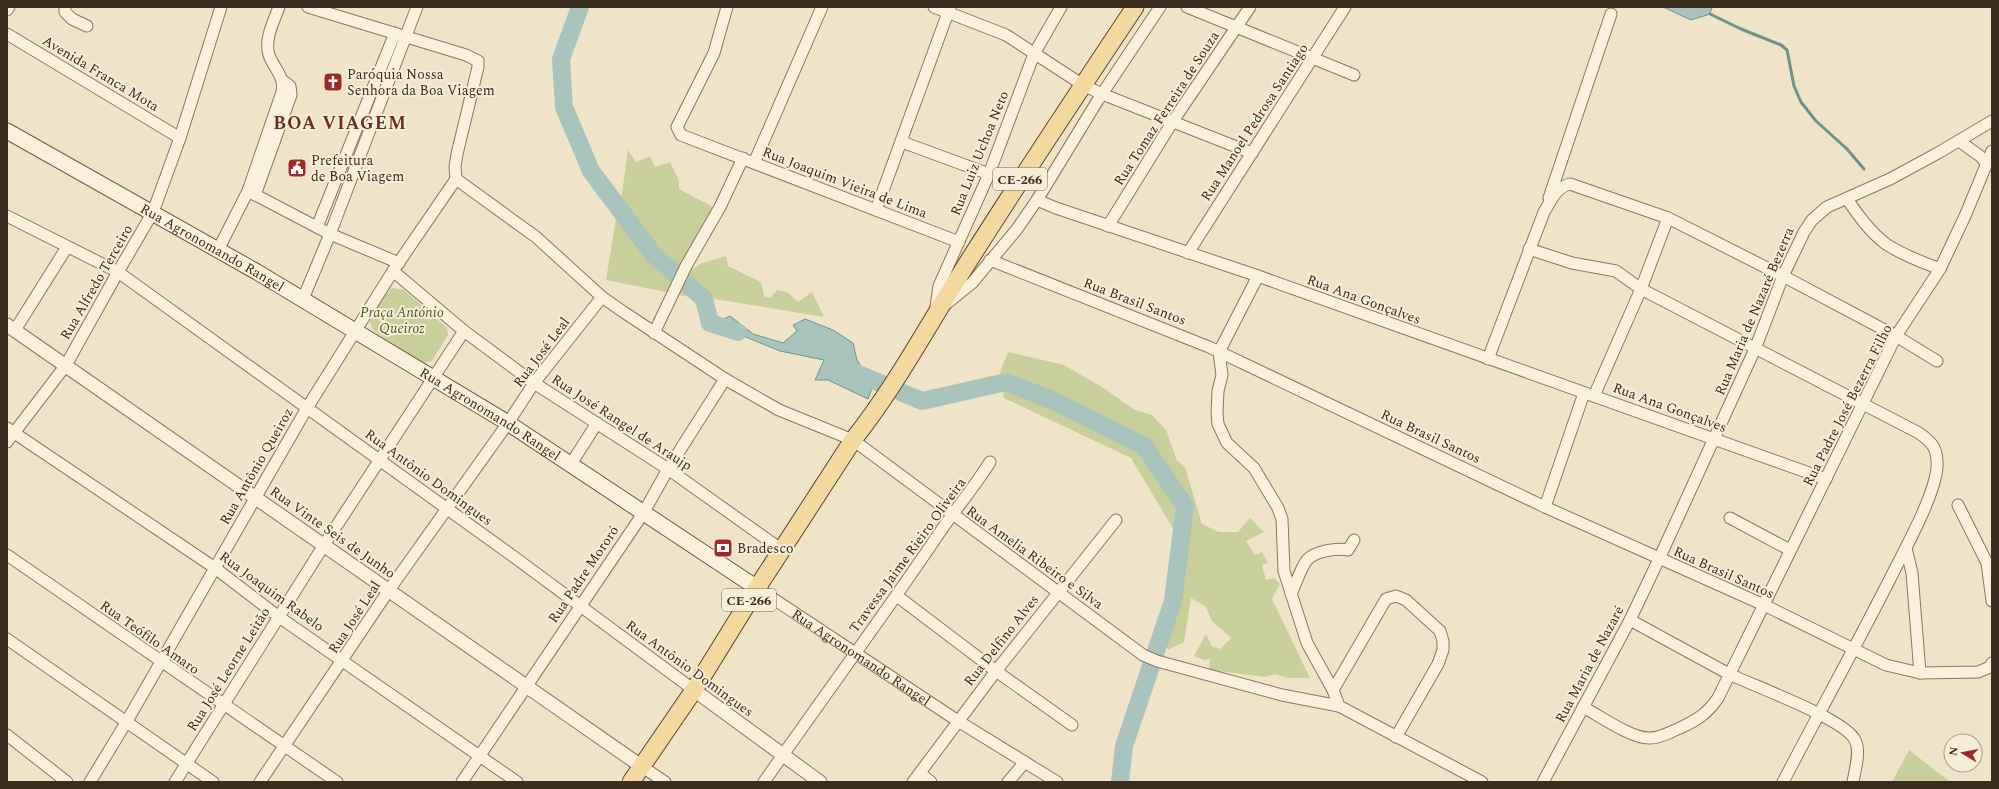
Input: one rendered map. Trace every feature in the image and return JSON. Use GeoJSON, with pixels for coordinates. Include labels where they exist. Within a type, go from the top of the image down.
{"type":"FeatureCollection","features":[{"type":"Feature","properties":{"kind":"main road","name":"CE-266"},"geometry":{"type":"LineString","coordinates":[[631,782],[694,690],[757,588],[853,440],[870,419],[912,355],[935,314],[1012,192],[1135,7]]}},
{"type":"Feature","properties":{"kind":"main road","name":"Rua Agronomando Rangel"},"geometry":{"type":"LineString","coordinates":[[7,131],[153,212],[303,299],[508,423],[757,588]]}},
{"type":"Feature","properties":{"kind":"street"},"geometry":{"type":"LineString","coordinates":[[65,7],[65,12],[72,19],[87,26]]}},
{"type":"Feature","properties":{"kind":"street","name":"Rua Alfredo Terceiro"},"geometry":{"type":"LineString","coordinates":[[7,442],[10,430],[66,365],[153,212],[180,138],[221,7]]}},
{"type":"Feature","properties":{"kind":"street"},"geometry":{"type":"LineString","coordinates":[[218,250],[252,193],[282,92],[283,80],[269,56],[268,44],[280,7]]}},
{"type":"Feature","properties":{"kind":"street"},"geometry":{"type":"LineString","coordinates":[[308,7],[466,55],[478,60],[478,67],[457,154],[455,168],[456,179]]}},
{"type":"Feature","properties":{"kind":"street"},"geometry":{"type":"LineString","coordinates":[[317,227],[400,35],[417,7]]}},
{"type":"Feature","properties":{"kind":"street","name":"Rua Joaquim Vieira de Lima"},"geometry":{"type":"LineString","coordinates":[[727,7],[714,53],[677,127],[681,135],[959,242]]}},
{"type":"Feature","properties":{"kind":"street"},"geometry":{"type":"LineString","coordinates":[[654,333],[686,266],[748,161],[822,7]]}},
{"type":"Feature","properties":{"kind":"street"},"geometry":{"type":"LineString","coordinates":[[934,7],[949,10],[997,31],[1018,42],[1083,85],[1102,94],[1252,153]]}},
{"type":"Feature","properties":{"kind":"street","name":"Rua Luiz Uchoa Neto"},"geometry":{"type":"LineString","coordinates":[[935,314],[939,286],[989,174],[1034,54],[1061,7]]}},
{"type":"Feature","properties":{"kind":"street"},"geometry":{"type":"LineString","coordinates":[[935,314],[972,283],[1017,229],[1037,200],[1102,94],[1160,7]]}},
{"type":"Feature","properties":{"kind":"street"},"geometry":{"type":"LineString","coordinates":[[1187,7],[1354,75]]}},
{"type":"Feature","properties":{"kind":"street","name":"Rua Tomaz Ferreira de Souza"},"geometry":{"type":"LineString","coordinates":[[1108,226],[1173,121],[1250,7]]}},
{"type":"Feature","properties":{"kind":"street","name":"Rua Manoel Pedrosa Santiago"},"geometry":{"type":"LineString","coordinates":[[1188,253],[1345,7]]}},
{"type":"Feature","properties":{"kind":"street"},"geometry":{"type":"LineString","coordinates":[[876,210],[949,10]]}},
{"type":"Feature","properties":{"kind":"street"},"geometry":{"type":"LineString","coordinates":[[1488,359],[1544,212],[1612,14]]}},
{"type":"Feature","properties":{"kind":"street","name":"Avenida Franca Mota"},"geometry":{"type":"LineString","coordinates":[[7,34],[180,138]]}},
{"type":"Feature","properties":{"kind":"street"},"geometry":{"type":"LineString","coordinates":[[303,299],[330,234],[400,35]]}},
{"type":"Feature","properties":{"kind":"street","name":"Rua Maria de Nazaré Bezerra"},"geometry":{"type":"LineString","coordinates":[[1659,559],[1715,440],[1755,348],[1783,276],[1804,232],[1812,220],[1827,207],[1890,179],[1992,121]]}},
{"type":"Feature","properties":{"kind":"street"},"geometry":{"type":"LineString","coordinates":[[1959,141],[1980,156],[1987,164]]}},
{"type":"Feature","properties":{"kind":"street"},"geometry":{"type":"LineString","coordinates":[[902,142],[989,174]]}},
{"type":"Feature","properties":{"kind":"street","name":"Rua Padre José Bezerra Filho"},"geometry":{"type":"LineString","coordinates":[[1583,708],[1633,734],[1649,738],[1662,736],[1692,722],[1708,712],[1718,698],[1730,674],[1896,336],[1940,269],[1992,151]]}},
{"type":"Feature","properties":{"kind":"street","name":"Rua Antônio Queiroz"},"geometry":{"type":"LineString","coordinates":[[90,782],[127,721],[306,408],[396,267],[456,179]]}},
{"type":"Feature","properties":{"kind":"street","name":"Rua Amelia Ribeiro e Silva"},"geometry":{"type":"LineString","coordinates":[[456,179],[536,237],[602,297],[725,379],[779,410],[853,440],[952,515],[1143,655],[1157,661],[1282,695],[1339,706],[1482,782]]}},
{"type":"Feature","properties":{"kind":"street"},"geometry":{"type":"LineString","coordinates":[[1544,212],[1556,192],[1563,186],[1570,184],[1668,218],[1783,276],[1896,336],[1937,361]]}},
{"type":"Feature","properties":{"kind":"street","name":"Rua José Rangel de Araujp"},"geometry":{"type":"LineString","coordinates":[[252,193],[396,267],[464,331],[534,383],[668,469],[782,550]]}},
{"type":"Feature","properties":{"kind":"street"},"geometry":{"type":"LineString","coordinates":[[1847,199],[1865,224],[1886,244],[1914,259],[1940,269]]}},
{"type":"Feature","properties":{"kind":"street","name":"Rua Ana Gonçalves"},"geometry":{"type":"LineString","coordinates":[[1037,200],[1108,226],[1258,276],[1826,479]]}},
{"type":"Feature","properties":{"kind":"street","name":"Rua Antônio Domingues"},"geometry":{"type":"LineString","coordinates":[[7,216],[118,272],[380,460],[446,510],[510,554],[579,607],[820,782]]}},
{"type":"Feature","properties":{"kind":"street"},"geometry":{"type":"LineString","coordinates":[[1545,507],[1589,395],[1641,289],[1668,218]]}},
{"type":"Feature","properties":{"kind":"street"},"geometry":{"type":"LineString","coordinates":[[11,328],[68,247]]}},
{"type":"Feature","properties":{"kind":"street"},"geometry":{"type":"LineString","coordinates":[[1529,249],[1572,263],[1616,271],[1641,289],[1919,433],[1933,443],[1936,451],[1937,468],[1930,494],[1906,548],[1854,650],[1783,782]]}},
{"type":"Feature","properties":{"kind":"street","name":"Rua Brasil Santos"},"geometry":{"type":"LineString","coordinates":[[990,260],[1185,337],[1219,352],[1545,507],[1764,605],[1886,665],[1920,673],[1978,672],[1990,667],[1992,663]]}},
{"type":"Feature","properties":{"kind":"street"},"geometry":{"type":"LineString","coordinates":[[1258,276],[1219,352],[1222,375],[1217,407],[1219,428],[1223,438],[1231,449],[1254,468],[1278,508],[1282,519],[1284,571],[1307,643],[1333,690],[1339,706]]}},
{"type":"Feature","properties":{"kind":"street","name":"Rua José Leal"},"geometry":{"type":"LineString","coordinates":[[260,782],[343,661],[389,590],[508,423],[534,383],[602,297]]}},
{"type":"Feature","properties":{"kind":"street","name":"Rua Vinte Seis de Junho"},"geometry":{"type":"LineString","coordinates":[[11,328],[641,766]]}},
{"type":"Feature","properties":{"kind":"street","name":"Rua José Leorne Leitão"},"geometry":{"type":"LineString","coordinates":[[175,782],[324,545],[464,331]]}},
{"type":"Feature","properties":{"kind":"street","name":"Rua Padre Mororó"},"geometry":{"type":"LineString","coordinates":[[462,782],[644,512],[668,469],[725,379]]}},
{"type":"Feature","properties":{"kind":"street"},"geometry":{"type":"LineString","coordinates":[[571,464],[597,423]]}},
{"type":"Feature","properties":{"kind":"street","name":"Rua Joaquim Rabelo"},"geometry":{"type":"LineString","coordinates":[[10,430],[215,568],[279,617],[517,782]]}},
{"type":"Feature","properties":{"kind":"street","name":"Travessa Jaime Rieiro Oliveira"},"geometry":{"type":"LineString","coordinates":[[764,782],[854,654],[897,596],[990,462]]}},
{"type":"Feature","properties":{"kind":"street"},"geometry":{"type":"LineString","coordinates":[[1958,505],[1987,563],[1992,601]]}},
{"type":"Feature","properties":{"kind":"street"},"geometry":{"type":"LineString","coordinates":[[1730,518],[1790,550]]}},
{"type":"Feature","properties":{"kind":"street","name":"Rua Delfino Alves"},"geometry":{"type":"LineString","coordinates":[[916,778],[996,671],[1116,520]]}},
{"type":"Feature","properties":{"kind":"street"},"geometry":{"type":"LineString","coordinates":[[1292,594],[1307,560],[1324,551],[1339,548],[1348,550],[1354,540]]}},
{"type":"Feature","properties":{"kind":"street"},"geometry":{"type":"LineString","coordinates":[[1906,548],[1912,573],[1920,673]]}},
{"type":"Feature","properties":{"kind":"street","name":"Rua Teófilo Amaro"},"geometry":{"type":"LineString","coordinates":[[7,555],[160,662],[337,782]]}},
{"type":"Feature","properties":{"kind":"street","name":"Rua Maria de Nazaré"},"geometry":{"type":"LineString","coordinates":[[1543,782],[1630,620],[1659,559]]}},
{"type":"Feature","properties":{"kind":"street","name":"Rua Agronomando Rangel"},"geometry":{"type":"LineString","coordinates":[[757,588],[854,654],[958,721],[1057,782]]}},
{"type":"Feature","properties":{"kind":"street"},"geometry":{"type":"LineString","coordinates":[[897,596],[996,671],[1072,725]]}},
{"type":"Feature","properties":{"kind":"street"},"geometry":{"type":"LineString","coordinates":[[1333,690],[1386,599],[1396,596],[1406,600],[1440,631],[1443,641],[1443,650],[1438,664],[1396,737]]}},
{"type":"Feature","properties":{"kind":"street"},"geometry":{"type":"LineString","coordinates":[[1630,620],[1730,674],[1820,714],[1851,733],[1856,741],[1858,750],[1853,782]]}},
{"type":"Feature","properties":{"kind":"street"},"geometry":{"type":"LineString","coordinates":[[7,639],[213,782]]}},
{"type":"Feature","properties":{"kind":"street"},"geometry":{"type":"LineString","coordinates":[[7,735],[67,782]]}},
{"type":"Feature","properties":{"kind":"street"},"geometry":{"type":"LineString","coordinates":[[1008,782],[1025,762]]}},
{"type":"Feature","properties":{"kind":"street"},"geometry":{"type":"LineString","coordinates":[[641,766],[664,782]]}},
{"type":"Feature","properties":{"kind":"street"},"geometry":{"type":"LineString","coordinates":[[916,778],[932,782]]}},
{"type":"Feature","properties":{"kind":"green space"},"geometry":{"type":"Polygon","coordinates":[[[628,150],[636,162],[650,156],[655,167],[670,162],[679,180],[679,189],[713,207],[678,270],[657,250],[621,200],[628,150]]]}},
{"type":"Feature","properties":{"kind":"green space"},"geometry":{"type":"Polygon","coordinates":[[[617,212],[647,254],[695,298],[606,280],[617,212]]]}},
{"type":"Feature","properties":{"kind":"green space"},"geometry":{"type":"Polygon","coordinates":[[[726,256],[728,266],[761,282],[764,296],[770,298],[777,290],[787,292],[798,302],[812,292],[824,317],[715,299],[685,274],[700,264],[726,256]]]}},
{"type":"Feature","properties":{"kind":"green space","name":"Praça António Queiroz"},"geometry":{"type":"Polygon","coordinates":[[[393,288],[404,290],[447,328],[448,335],[432,361],[423,364],[419,362],[374,331],[370,322],[371,318],[375,309],[386,293],[393,288]]]}},
{"type":"Feature","properties":{"kind":"green space"},"geometry":{"type":"Polygon","coordinates":[[[1008,352],[1064,365],[1102,387],[1135,410],[1152,415],[1166,430],[1177,461],[1185,467],[1202,524],[1219,532],[1238,532],[1250,518],[1264,532],[1246,541],[1255,555],[1262,552],[1268,563],[1262,565],[1266,580],[1274,578],[1280,584],[1272,599],[1310,678],[1288,678],[1275,674],[1265,677],[1209,670],[1210,659],[1204,660],[1194,656],[1206,634],[1212,646],[1220,649],[1231,638],[1212,621],[1206,607],[1191,598],[1184,642],[1168,650],[1159,625],[1181,542],[1131,458],[1004,398],[1000,372],[1008,352]]]}},
{"type":"Feature","properties":{"kind":"green space"},"geometry":{"type":"Polygon","coordinates":[[[1909,750],[1949,781],[1950,782],[1892,782],[1909,750]]]}},
{"type":"Feature","properties":{"kind":"water"},"geometry":{"type":"Polygon","coordinates":[[[1663,7],[1712,7],[1710,14],[1691,20],[1663,7]]]}},
{"type":"Feature","properties":{"kind":"water"},"geometry":{"type":"Polygon","coordinates":[[[701,300],[720,321],[730,316],[753,334],[783,343],[797,331],[793,325],[805,319],[833,330],[853,343],[857,360],[862,368],[851,380],[873,385],[868,399],[828,380],[815,380],[824,360],[780,351],[707,321],[701,300]]]}},
{"type":"Feature","properties":{"kind":"waterway"},"geometry":{"type":"LineString","coordinates":[[580,7],[561,59],[564,107],[591,171],[653,254],[704,299],[710,323],[738,332]]}},
{"type":"Feature","properties":{"kind":"waterway"},"geometry":{"type":"LineString","coordinates":[[1710,14],[1741,29],[1781,45],[1787,50],[1794,86],[1801,102],[1816,121],[1847,149],[1864,169]]}},
{"type":"Feature","properties":{"kind":"waterway"},"geometry":{"type":"LineString","coordinates":[[835,364],[922,401],[1006,382],[1052,400],[1144,446],[1185,506],[1173,601],[1124,746],[1120,782]]}},
{"type":"Feature","properties":{"kind":"place","name":"Paróquia Nossa Senhora da Boa Viagem"},"geometry":{"type":"Point","coordinates":[333,82]}},
{"type":"Feature","properties":{"kind":"place","name":"Prefeitura de Boa Viagem"},"geometry":{"type":"Point","coordinates":[297,168]}},
{"type":"Feature","properties":{"kind":"place","name":"Bradesco"},"geometry":{"type":"Point","coordinates":[723,548]}},
{"type":"Feature","properties":{"kind":"district","name":"BOA VIAGEM"},"geometry":{"type":"Point","coordinates":[340,123]}}]}
